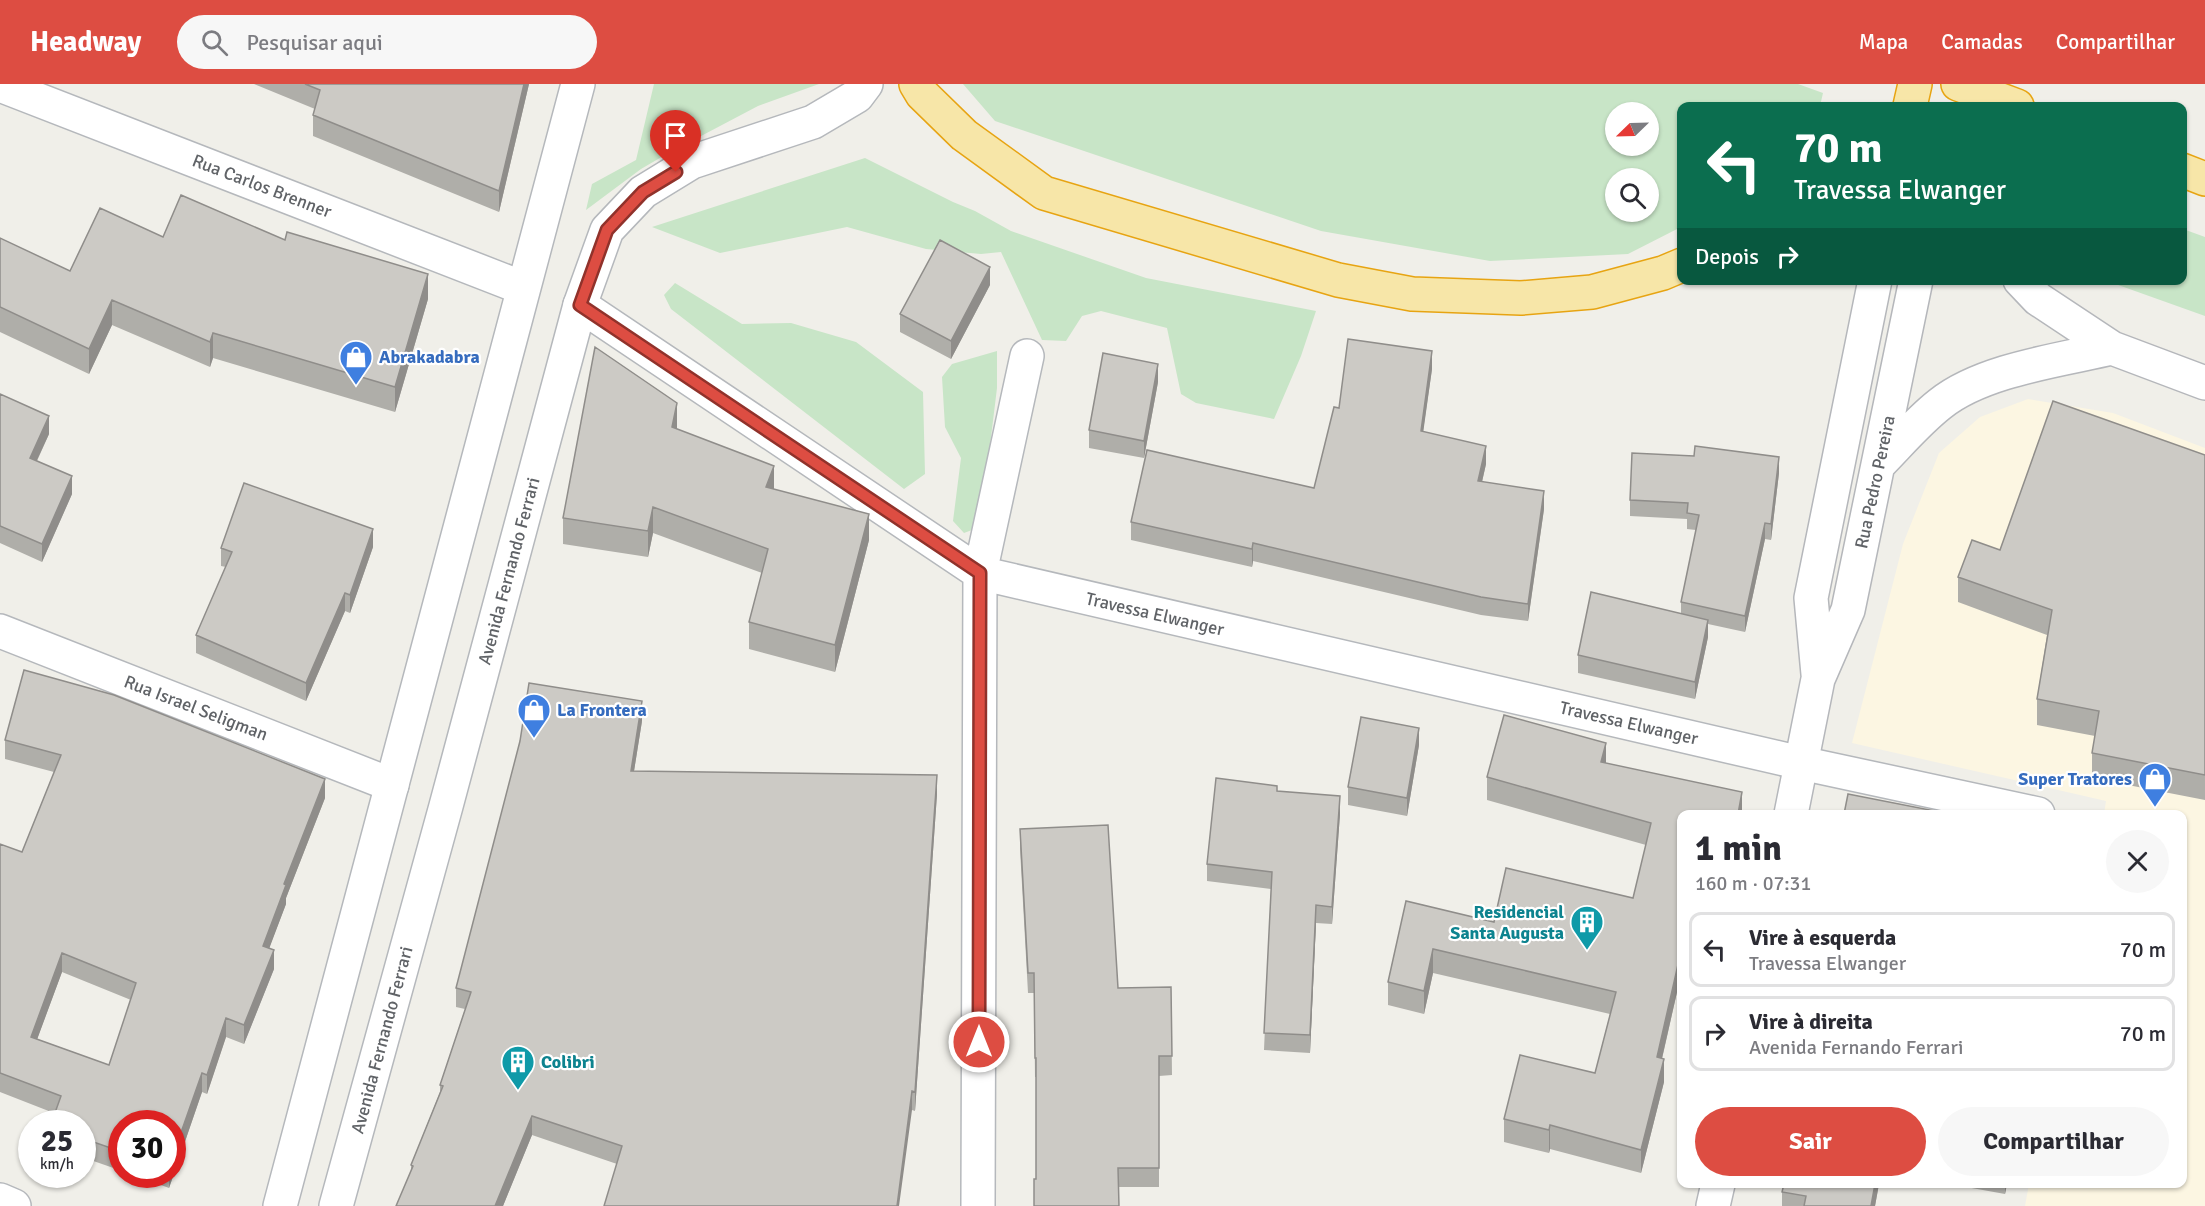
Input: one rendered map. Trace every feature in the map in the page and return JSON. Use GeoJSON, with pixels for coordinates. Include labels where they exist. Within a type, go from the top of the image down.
{"type":"FeatureCollection","features":[{"type":"Feature","properties":{"kind":"highway"},"geometry":{"type":"LineString","coordinates":[[916,84],[922,94],[964,135],[1044,193],[1338,280],[1413,294],[1521,298],[1592,292],[1677,267]]}},
{"type":"Feature","properties":{"kind":"highway"},"geometry":{"type":"LineString","coordinates":[[1911,102],[1915,84]]}},
{"type":"Feature","properties":{"kind":"highway"},"geometry":{"type":"LineString","coordinates":[[1954,102],[1958,84],[2006,102]]}},
{"type":"Feature","properties":{"kind":"highway"},"geometry":{"type":"LineString","coordinates":[[2187,172],[2205,179]]}},
{"type":"Feature","properties":{"kind":"street"},"geometry":{"type":"LineString","coordinates":[[280,1206],[578,84]]}},
{"type":"Feature","properties":{"kind":"street","name":"Avenida Fernando Ferrari"},"geometry":{"type":"LineString","coordinates":[[336,1206],[580,305],[607,230],[643,192],[692,162],[813,122],[857,96],[866,84]]}},
{"type":"Feature","properties":{"kind":"street","name":"Rua Carlos Brenner"},"geometry":{"type":"LineString","coordinates":[[0,85],[53,94],[524,288]]}},
{"type":"Feature","properties":{"kind":"street","name":"Rua Pedro Pereira"},"geometry":{"type":"LineString","coordinates":[[1818,679],[1811,598],[1874,285]]}},
{"type":"Feature","properties":{"kind":"street","name":"Rua Pedro Pereira"},"geometry":{"type":"LineString","coordinates":[[1792,810],[1818,679],[1848,610],[1915,285]]}},
{"type":"Feature","properties":{"kind":"street"},"geometry":{"type":"LineString","coordinates":[[2025,285],[2038,299],[2112,348],[2205,383]]}},
{"type":"Feature","properties":{"kind":"street","name":"Travessa Elwanger"},"geometry":{"type":"LineString","coordinates":[[580,305],[980,573],[1801,763],[2019,810]]}},
{"type":"Feature","properties":{"kind":"street"},"geometry":{"type":"LineString","coordinates":[[1878,465],[1940,404],[1968,386],[2007,372],[2112,348]]}},
{"type":"Feature","properties":{"kind":"street"},"geometry":{"type":"LineString","coordinates":[[978,1206],[980,573],[1027,356]]}},
{"type":"Feature","properties":{"kind":"street","name":"Rua Israel Seligman"},"geometry":{"type":"LineString","coordinates":[[0,632],[392,785]]}},
{"type":"Feature","properties":{"kind":"street"},"geometry":{"type":"LineString","coordinates":[[1713,1206],[1717,1188]]}},
{"type":"Feature","properties":{"kind":"street"},"geometry":{"type":"LineString","coordinates":[[0,1200],[14,1206]]}},
{"type":"Feature","properties":{"kind":"shaded area","name":"Super Tratores"},"geometry":{"type":"Polygon","coordinates":[[[2028,399],[2113,413],[2205,448],[2205,1206],[2025,1206],[2028,1188],[2187,1188],[2187,810],[2105,810],[2106,801],[1852,743],[1903,544],[1939,453],[1980,417],[2028,399]]]}},
{"type":"Feature","properties":{"kind":"green space"},"geometry":{"type":"Polygon","coordinates":[[[654,84],[819,84],[758,106],[665,155],[641,169],[586,210],[592,184],[636,160],[654,84]]]}},
{"type":"Feature","properties":{"kind":"green space"},"geometry":{"type":"Polygon","coordinates":[[[963,84],[1798,84],[1823,93],[1821,102],[1677,102],[1677,229],[1628,254],[1490,261],[1321,231],[995,121],[963,84]]]}},
{"type":"Feature","properties":{"kind":"green space"},"geometry":{"type":"Polygon","coordinates":[[[865,158],[1011,231],[1146,278],[1316,311],[1301,356],[1274,419],[1196,403],[1181,394],[1167,328],[1101,311],[1082,316],[1066,341],[1042,340],[1001,252],[981,254],[926,249],[847,227],[720,253],[652,227],[865,158]]]}},
{"type":"Feature","properties":{"kind":"green space"},"geometry":{"type":"Polygon","coordinates":[[[2187,230],[2205,237],[2205,316],[2118,285],[2187,285],[2187,230]]]}},
{"type":"Feature","properties":{"kind":"green space"},"geometry":{"type":"Polygon","coordinates":[[[675,283],[742,324],[791,323],[856,342],[923,392],[925,474],[904,489],[671,309],[664,295],[675,283]]]}},
{"type":"Feature","properties":{"kind":"green space"},"geometry":{"type":"Polygon","coordinates":[[[997,351],[997,388],[980,527],[964,533],[953,521],[961,458],[945,427],[942,377],[952,364],[997,351]]]}},
{"type":"Feature","properties":{"kind":"building"},"geometry":{"type":"Polygon","coordinates":[[[305,84],[524,84],[499,191],[313,115],[320,90],[305,84]]]}},
{"type":"Feature","properties":{"kind":"building"},"geometry":{"type":"Polygon","coordinates":[[[181,195],[285,240],[287,232],[428,274],[395,387],[213,333],[210,342],[112,300],[89,349],[0,307],[0,238],[70,271],[100,208],[163,237],[181,195]]]}},
{"type":"Feature","properties":{"kind":"building"},"geometry":{"type":"Polygon","coordinates":[[[940,240],[990,267],[951,341],[900,314],[940,240]]]}},
{"type":"Feature","properties":{"kind":"building"},"geometry":{"type":"Polygon","coordinates":[[[1348,339],[1432,351],[1421,431],[1486,446],[1478,481],[1544,491],[1528,604],[1481,597],[1253,543],[1252,549],[1131,522],[1147,450],[1314,488],[1334,407],[1339,408],[1348,339]]]}},
{"type":"Feature","properties":{"kind":"building"},"geometry":{"type":"Polygon","coordinates":[[[595,347],[677,403],[672,427],[774,466],[766,487],[869,514],[835,645],[749,622],[768,549],[653,507],[648,531],[563,518],[595,347]]]}},
{"type":"Feature","properties":{"kind":"building"},"geometry":{"type":"Polygon","coordinates":[[[1103,353],[1158,364],[1144,441],[1089,430],[1103,353]]]}},
{"type":"Feature","properties":{"kind":"building"},"geometry":{"type":"Polygon","coordinates":[[[0,394],[49,416],[30,458],[72,476],[42,544],[0,526],[0,394]]]}},
{"type":"Feature","properties":{"kind":"building"},"geometry":{"type":"Polygon","coordinates":[[[2053,401],[2205,455],[2205,775],[2092,753],[2099,711],[2037,699],[2052,610],[1958,577],[1972,540],[2000,550],[2053,401]]]}},
{"type":"Feature","properties":{"kind":"building"},"geometry":{"type":"Polygon","coordinates":[[[1695,446],[1779,457],[1771,524],[1765,523],[1745,616],[1681,602],[1699,515],[1687,513],[1688,503],[1630,500],[1632,453],[1694,456],[1695,446]]]}},
{"type":"Feature","properties":{"kind":"building"},"geometry":{"type":"Polygon","coordinates":[[[244,483],[373,529],[350,595],[345,593],[306,683],[196,635],[232,552],[221,548],[244,483]]]}},
{"type":"Feature","properties":{"kind":"building"},"geometry":{"type":"Polygon","coordinates":[[[1591,592],[1708,620],[1695,682],[1578,655],[1591,592]]]}},
{"type":"Feature","properties":{"kind":"building"},"geometry":{"type":"Polygon","coordinates":[[[24,670],[114,695],[325,779],[284,884],[286,885],[263,946],[274,950],[244,1025],[226,1018],[207,1075],[202,1073],[186,1118],[186,1110],[108,1110],[108,1147],[96,1143],[96,1110],[56,1110],[61,1096],[0,1073],[0,844],[22,852],[61,755],[5,740],[24,670]],[[62,953],[31,1037],[109,1065],[136,983],[62,953]]]}},
{"type":"Feature","properties":{"kind":"building"},"geometry":{"type":"Polygon","coordinates":[[[529,683],[642,701],[631,771],[937,775],[915,1092],[912,1091],[897,1206],[604,1206],[622,1146],[532,1116],[495,1206],[396,1206],[443,1086],[440,1085],[471,992],[456,988],[520,741],[529,683]]]}},
{"type":"Feature","properties":{"kind":"building"},"geometry":{"type":"Polygon","coordinates":[[[1504,715],[1606,743],[1601,762],[1742,792],[1739,810],[1677,810],[1677,969],[1657,1057],[1664,1059],[1641,1150],[1550,1125],[1549,1130],[1504,1119],[1520,1055],[1595,1073],[1616,992],[1433,949],[1424,991],[1388,982],[1406,901],[1494,922],[1506,868],[1633,898],[1651,823],[1487,777],[1504,715]]]}},
{"type":"Feature","properties":{"kind":"building"},"geometry":{"type":"Polygon","coordinates":[[[1361,717],[1419,728],[1407,798],[1348,787],[1361,717]]]}},
{"type":"Feature","properties":{"kind":"building"},"geometry":{"type":"Polygon","coordinates":[[[1216,778],[1277,786],[1277,791],[1340,796],[1332,907],[1316,905],[1310,1035],[1264,1033],[1272,872],[1207,864],[1216,778]]]}},
{"type":"Feature","properties":{"kind":"building"},"geometry":{"type":"Polygon","coordinates":[[[1848,794],[1930,810],[1845,810],[1848,794]]]}},
{"type":"Feature","properties":{"kind":"building"},"geometry":{"type":"Polygon","coordinates":[[[1108,825],[1118,988],[1171,987],[1172,1056],[1159,1056],[1159,1168],[1118,1168],[1119,1206],[1034,1206],[1036,1058],[1034,973],[1028,973],[1020,829],[1108,825]]]}},
{"type":"Feature","properties":{"kind":"building"},"geometry":{"type":"Polygon","coordinates":[[[1783,1188],[1874,1188],[1871,1206],[1804,1206],[1806,1196],[1782,1192],[1783,1188]]]}},
{"type":"Feature","properties":{"kind":"place","name":"Abrakadabra"},"geometry":{"type":"Point","coordinates":[356,386]}},
{"type":"Feature","properties":{"kind":"place","name":"La Frontera"},"geometry":{"type":"Point","coordinates":[534,739]}},
{"type":"Feature","properties":{"kind":"place","name":"Super Tratores"},"geometry":{"type":"Point","coordinates":[2155,808]}},
{"type":"Feature","properties":{"kind":"place","name":"Residencial Santa Augusta"},"geometry":{"type":"Point","coordinates":[1587,951]}},
{"type":"Feature","properties":{"kind":"place","name":"Colibri"},"geometry":{"type":"Point","coordinates":[518,1091]}},
{"type":"Feature","properties":{"kind":"route"},"geometry":{"type":"LineString","coordinates":[[676,172],[643,192],[607,230],[580,305],[980,573],[979,1042]]}}]}
